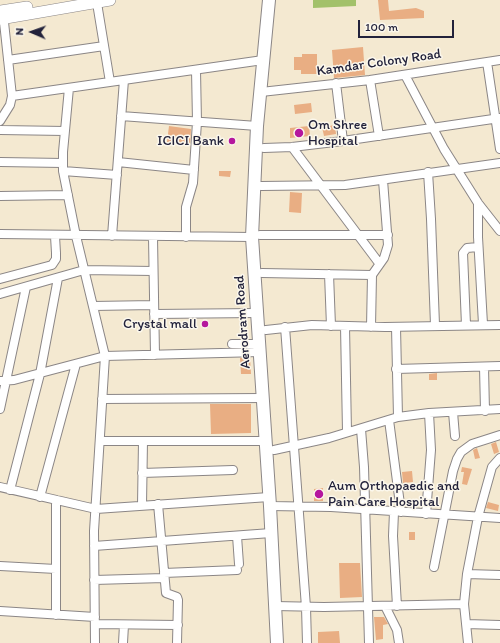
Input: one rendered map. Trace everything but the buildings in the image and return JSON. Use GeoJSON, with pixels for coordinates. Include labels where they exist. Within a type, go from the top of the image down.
{"type":"FeatureCollection","features":[{"type":"Feature","properties":{"kind":"main road","name":"Aerodram Road"},"geometry":{"type":"LineString","coordinates":[[269,0],[263,60],[264,148],[256,236],[262,273],[266,330],[272,503],[279,606],[277,643]]}},
{"type":"Feature","properties":{"kind":"main road","name":"Aerodram Road"},"geometry":{"type":"LineString","coordinates":[[270,446],[263,398],[257,313],[257,126],[264,92],[276,0]]}},
{"type":"Feature","properties":{"kind":"main road","name":"Aerodram Road"},"geometry":{"type":"LineString","coordinates":[[272,503],[271,533],[284,643]]}},
{"type":"Feature","properties":{"kind":"street"},"geometry":{"type":"LineString","coordinates":[[1,15],[70,0]]}},
{"type":"Feature","properties":{"kind":"street"},"geometry":{"type":"LineString","coordinates":[[1,15],[110,0]]}},
{"type":"Feature","properties":{"kind":"street"},"geometry":{"type":"LineString","coordinates":[[97,2],[110,82]]}},
{"type":"Feature","properties":{"kind":"street"},"geometry":{"type":"LineString","coordinates":[[0,121],[3,110],[12,96],[1,15]]}},
{"type":"Feature","properties":{"kind":"street"},"geometry":{"type":"LineString","coordinates":[[8,60],[104,46]]}},
{"type":"Feature","properties":{"kind":"street"},"geometry":{"type":"LineString","coordinates":[[12,96],[263,60]]}},
{"type":"Feature","properties":{"kind":"street","name":"Kamdar Colony Road"},"geometry":{"type":"LineString","coordinates":[[264,92],[370,80],[500,60]]}},
{"type":"Feature","properties":{"kind":"street"},"geometry":{"type":"LineString","coordinates":[[487,62],[498,119],[500,149]]}},
{"type":"Feature","properties":{"kind":"street"},"geometry":{"type":"LineString","coordinates":[[186,237],[186,207],[193,183],[197,122],[196,70]]}},
{"type":"Feature","properties":{"kind":"street"},"geometry":{"type":"LineString","coordinates":[[405,75],[432,127],[456,168],[478,203],[500,231]]}},
{"type":"Feature","properties":{"kind":"street"},"geometry":{"type":"LineString","coordinates":[[112,236],[124,80]]}},
{"type":"Feature","properties":{"kind":"street"},"geometry":{"type":"LineString","coordinates":[[370,80],[379,136]]}},
{"type":"Feature","properties":{"kind":"street"},"geometry":{"type":"LineString","coordinates":[[336,83],[343,141]]}},
{"type":"Feature","properties":{"kind":"street"},"geometry":{"type":"LineString","coordinates":[[69,88],[63,167],[76,236],[104,356],[94,546],[95,643]]}},
{"type":"Feature","properties":{"kind":"street"},"geometry":{"type":"LineString","coordinates":[[121,116],[257,126]]}},
{"type":"Feature","properties":{"kind":"street"},"geometry":{"type":"LineString","coordinates":[[264,148],[292,147],[343,141],[432,127],[498,119]]}},
{"type":"Feature","properties":{"kind":"street"},"geometry":{"type":"LineString","coordinates":[[0,130],[65,131]]}},
{"type":"Feature","properties":{"kind":"street"},"geometry":{"type":"LineString","coordinates":[[292,147],[379,263]]}},
{"type":"Feature","properties":{"kind":"street"},"geometry":{"type":"LineString","coordinates":[[0,162],[63,167],[117,175]]}},
{"type":"Feature","properties":{"kind":"street"},"geometry":{"type":"LineString","coordinates":[[118,162],[194,170]]}},
{"type":"Feature","properties":{"kind":"street"},"geometry":{"type":"LineString","coordinates":[[261,186],[322,187],[383,180],[500,162]]}},
{"type":"Feature","properties":{"kind":"street"},"geometry":{"type":"LineString","coordinates":[[428,172],[435,325]]}},
{"type":"Feature","properties":{"kind":"street"},"geometry":{"type":"LineString","coordinates":[[371,327],[372,275],[386,252],[388,235],[383,180]]}},
{"type":"Feature","properties":{"kind":"street"},"geometry":{"type":"LineString","coordinates":[[0,196],[68,195]]}},
{"type":"Feature","properties":{"kind":"street"},"geometry":{"type":"LineString","coordinates":[[478,203],[478,247],[483,324]]}},
{"type":"Feature","properties":{"kind":"street"},"geometry":{"type":"LineString","coordinates":[[0,234],[153,237],[388,235]]}},
{"type":"Feature","properties":{"kind":"street"},"geometry":{"type":"LineString","coordinates":[[0,279],[52,265],[56,259],[55,236]]}},
{"type":"Feature","properties":{"kind":"street"},"geometry":{"type":"LineString","coordinates":[[153,237],[155,355]]}},
{"type":"Feature","properties":{"kind":"street"},"geometry":{"type":"LineString","coordinates":[[466,325],[463,253],[467,248],[478,247]]}},
{"type":"Feature","properties":{"kind":"street"},"geometry":{"type":"LineString","coordinates":[[0,294],[84,270],[153,271]]}},
{"type":"Feature","properties":{"kind":"street"},"geometry":{"type":"LineString","coordinates":[[262,273],[372,275]]}},
{"type":"Feature","properties":{"kind":"street"},"geometry":{"type":"LineString","coordinates":[[329,274],[331,326]]}},
{"type":"Feature","properties":{"kind":"street"},"geometry":{"type":"LineString","coordinates":[[10,490],[40,374],[58,278]]}},
{"type":"Feature","properties":{"kind":"street"},"geometry":{"type":"LineString","coordinates":[[0,409],[3,381],[26,287]]}},
{"type":"Feature","properties":{"kind":"street"},"geometry":{"type":"LineString","coordinates":[[93,306],[154,305]]}},
{"type":"Feature","properties":{"kind":"street"},"geometry":{"type":"LineString","coordinates":[[154,314],[257,313]]}},
{"type":"Feature","properties":{"kind":"street"},"geometry":{"type":"LineString","coordinates":[[266,330],[285,327],[331,326],[396,327],[483,324],[500,325]]}},
{"type":"Feature","properties":{"kind":"street"},"geometry":{"type":"LineString","coordinates":[[345,326],[347,432]]}},
{"type":"Feature","properties":{"kind":"street"},"geometry":{"type":"LineString","coordinates":[[285,327],[299,506],[307,643]]}},
{"type":"Feature","properties":{"kind":"street"},"geometry":{"type":"LineString","coordinates":[[396,327],[398,417]]}},
{"type":"Feature","properties":{"kind":"street"},"geometry":{"type":"LineString","coordinates":[[232,344],[260,348]]}},
{"type":"Feature","properties":{"kind":"street"},"geometry":{"type":"LineString","coordinates":[[3,381],[40,374],[104,356],[155,355],[260,348]]}},
{"type":"Feature","properties":{"kind":"street"},"geometry":{"type":"LineString","coordinates":[[40,497],[76,364]]}},
{"type":"Feature","properties":{"kind":"street"},"geometry":{"type":"LineString","coordinates":[[396,368],[500,366]]}},
{"type":"Feature","properties":{"kind":"street"},"geometry":{"type":"LineString","coordinates":[[484,367],[485,411]]}},
{"type":"Feature","properties":{"kind":"street"},"geometry":{"type":"LineString","coordinates":[[102,399],[263,398]]}},
{"type":"Feature","properties":{"kind":"street"},"geometry":{"type":"LineString","coordinates":[[100,440],[294,446],[361,429],[398,417],[429,413],[500,409]]}},
{"type":"Feature","properties":{"kind":"street"},"geometry":{"type":"LineString","coordinates":[[453,412],[455,436]]}},
{"type":"Feature","properties":{"kind":"street"},"geometry":{"type":"LineString","coordinates":[[426,514],[431,450],[429,413]]}},
{"type":"Feature","properties":{"kind":"street"},"geometry":{"type":"LineString","coordinates":[[389,420],[398,512],[393,536],[397,606]]}},
{"type":"Feature","properties":{"kind":"street"},"geometry":{"type":"LineString","coordinates":[[361,429],[364,467],[369,643]]}},
{"type":"Feature","properties":{"kind":"street"},"geometry":{"type":"LineString","coordinates":[[434,567],[453,471],[462,452],[472,444],[500,435]]}},
{"type":"Feature","properties":{"kind":"street"},"geometry":{"type":"LineString","coordinates":[[142,441],[142,506]]}},
{"type":"Feature","properties":{"kind":"street"},"geometry":{"type":"LineString","coordinates":[[468,643],[464,604],[467,574],[478,517],[492,467],[500,458]]}},
{"type":"Feature","properties":{"kind":"street"},"geometry":{"type":"LineString","coordinates":[[142,473],[233,470]]}},
{"type":"Feature","properties":{"kind":"street"},"geometry":{"type":"LineString","coordinates":[[0,488],[96,508],[158,504],[272,503],[443,516],[500,518]]}},
{"type":"Feature","properties":{"kind":"street"},"geometry":{"type":"LineString","coordinates":[[56,500],[56,615]]}},
{"type":"Feature","properties":{"kind":"street"},"geometry":{"type":"LineString","coordinates":[[158,504],[166,593],[177,597],[178,600],[178,643]]}},
{"type":"Feature","properties":{"kind":"street"},"geometry":{"type":"LineString","coordinates":[[94,546],[271,533]]}},
{"type":"Feature","properties":{"kind":"street"},"geometry":{"type":"LineString","coordinates":[[94,580],[164,575],[238,567],[237,536]]}},
{"type":"Feature","properties":{"kind":"street"},"geometry":{"type":"LineString","coordinates":[[0,566],[56,569]]}},
{"type":"Feature","properties":{"kind":"street"},"geometry":{"type":"LineString","coordinates":[[467,574],[500,575]]}},
{"type":"Feature","properties":{"kind":"street"},"geometry":{"type":"LineString","coordinates":[[279,606],[306,607],[464,604]]}},
{"type":"Feature","properties":{"kind":"street"},"geometry":{"type":"LineString","coordinates":[[385,606],[397,630],[399,643]]}},
{"type":"Feature","properties":{"kind":"street"},"geometry":{"type":"LineString","coordinates":[[0,611],[56,615],[124,625],[178,625]]}},
{"type":"Feature","properties":{"kind":"street"},"geometry":{"type":"LineString","coordinates":[[466,624],[500,625]]}},
{"type":"Feature","properties":{"kind":"street"},"geometry":{"type":"LineString","coordinates":[[123,643],[124,625]]}},
{"type":"Feature","properties":{"kind":"green space"},"geometry":{"type":"Polygon","coordinates":[[[313,0],[356,0],[356,6],[313,8],[313,0]]]}},
{"type":"Feature","properties":{"kind":"place","name":"Om Shree Hospital"},"geometry":{"type":"Point","coordinates":[299,133]}},
{"type":"Feature","properties":{"kind":"place","name":"ICICI Bank"},"geometry":{"type":"Point","coordinates":[232,141]}},
{"type":"Feature","properties":{"kind":"place","name":"Crystal mall"},"geometry":{"type":"Point","coordinates":[205,324]}},
{"type":"Feature","properties":{"kind":"place","name":"Aum Orthopaedic and Pain Care Hospital"},"geometry":{"type":"Point","coordinates":[319,494]}}]}
